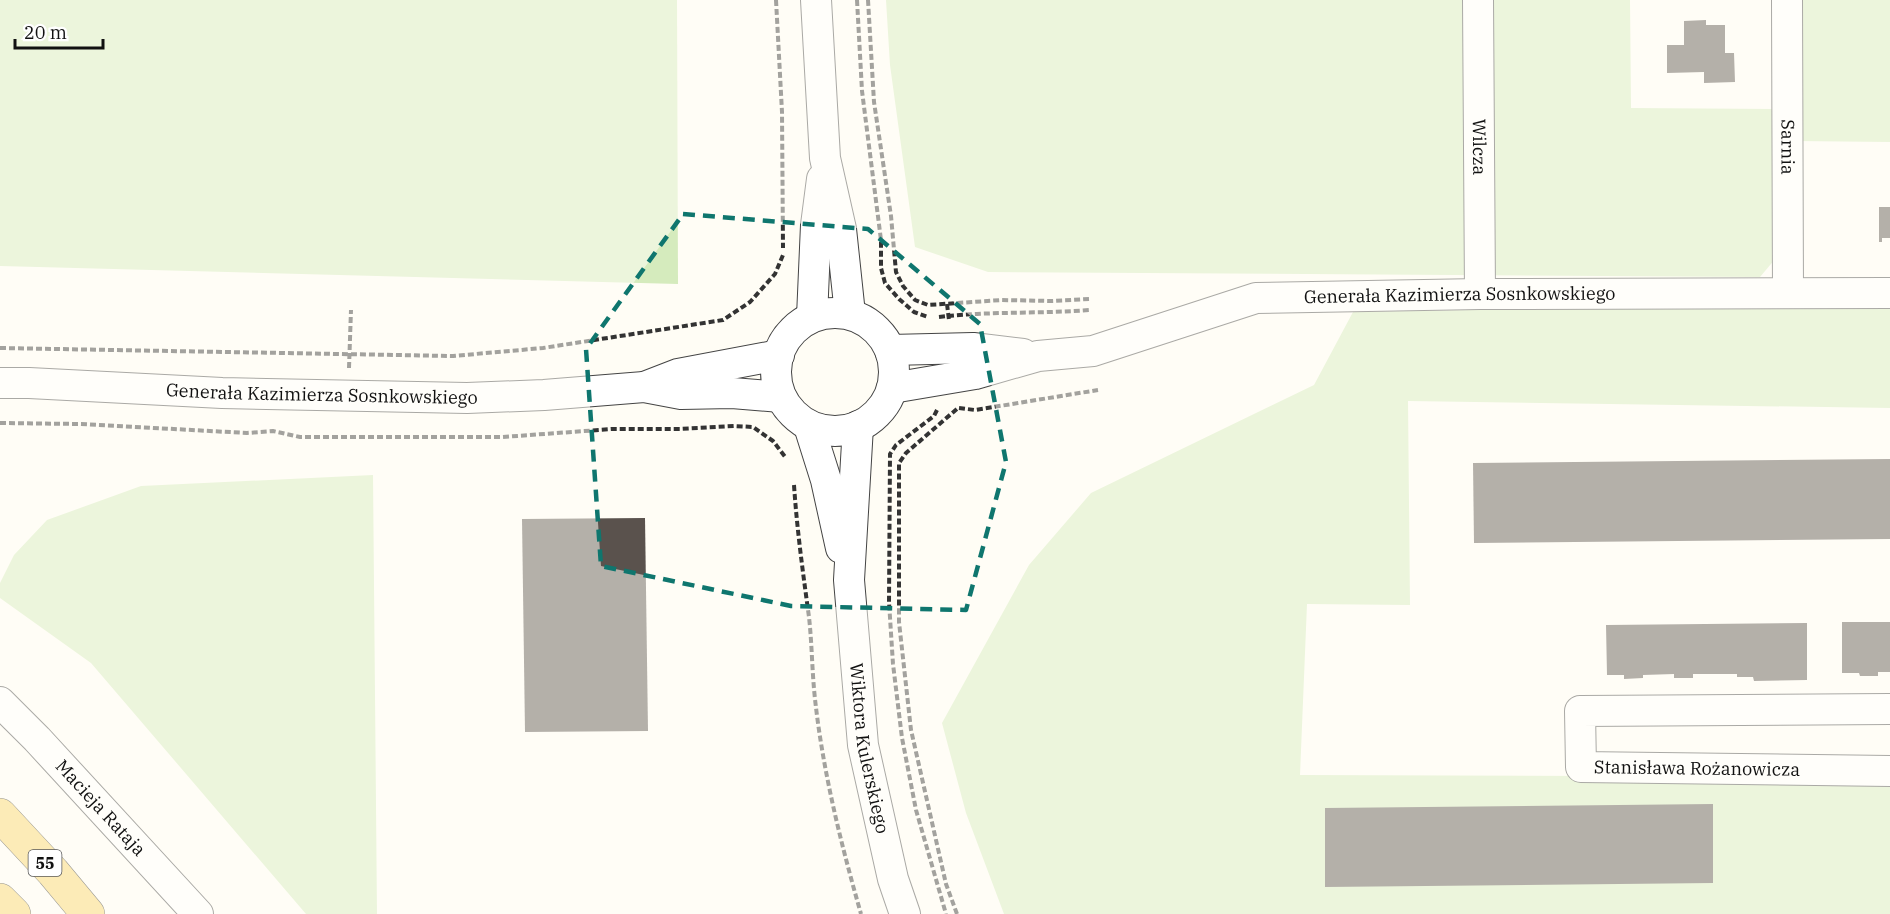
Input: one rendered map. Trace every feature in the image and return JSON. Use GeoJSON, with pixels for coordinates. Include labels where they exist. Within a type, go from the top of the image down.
{"type":"FeatureCollection","features":[{"type":"Feature","properties":{"kind":"main road","name":"55"},"geometry":{"type":"LineString","coordinates":[[0,814],[88,914]]}},
{"type":"Feature","properties":{"kind":"main road"},"geometry":{"type":"LineString","coordinates":[[0,900],[14,914]]}},
{"type":"Feature","properties":{"kind":"street"},"geometry":{"type":"LineString","coordinates":[[816,0],[825,158],[841,229],[850,314]]}},
{"type":"Feature","properties":{"kind":"street","name":"Wilcza"},"geometry":{"type":"LineString","coordinates":[[1478,0],[1480,294]]}},
{"type":"Feature","properties":{"kind":"street","name":"Sarnia"},"geometry":{"type":"LineString","coordinates":[[1788,0],[1788,293]]}},
{"type":"Feature","properties":{"kind":"street"},"geometry":{"type":"LineString","coordinates":[[812,317],[816,225],[825,158]]}},
{"type":"Feature","properties":{"kind":"street","name":"Generała Kazimierza Sosnkowskiego"},"geometry":{"type":"LineString","coordinates":[[892,388],[948,368],[974,348],[1038,356],[1093,351],[1256,298],[1480,294],[1890,293]]}},
{"type":"Feature","properties":{"kind":"street"},"geometry":{"type":"LineString","coordinates":[[831,313],[850,314],[866,321],[880,334],[890,350],[894,368],[892,388],[883,407],[869,421],[849,429],[830,431],[809,426],[793,414],[781,397],[776,377],[779,355],[785,341],[796,327],[812,317],[831,313]]}},
{"type":"Feature","properties":{"kind":"street","name":"Generała Kazimierza Sosnkowskiego"},"geometry":{"type":"LineString","coordinates":[[890,350],[948,368]]}},
{"type":"Feature","properties":{"kind":"street","name":"Generała Kazimierza Sosnkowskiego"},"geometry":{"type":"LineString","coordinates":[[644,387],[678,374],[779,355]]}},
{"type":"Feature","properties":{"kind":"street","name":"Generała Kazimierza Sosnkowskiego"},"geometry":{"type":"LineString","coordinates":[[0,383],[29,382],[222,393],[468,398],[644,387],[681,394],[732,393],[781,397]]}},
{"type":"Feature","properties":{"kind":"street","name":"Wiktora Kulerskiego"},"geometry":{"type":"LineString","coordinates":[[809,426],[825,480],[849,580]]}},
{"type":"Feature","properties":{"kind":"street","name":"Wiktora Kulerskiego"},"geometry":{"type":"LineString","coordinates":[[858,426],[849,580],[863,745],[893,879],[905,914]]}},
{"type":"Feature","properties":{"kind":"street","name":"Macieja Rataja"},"geometry":{"type":"LineString","coordinates":[[0,702],[198,914]]}},
{"type":"Feature","properties":{"kind":"street","name":"Stanisława Rożanowicza"},"geometry":{"type":"LineString","coordinates":[[1890,709],[1580,711],[1581,767],[1890,771]]}},
{"type":"Feature","properties":{"kind":"path"},"geometry":{"type":"LineString","coordinates":[[0,348],[453,356],[543,348],[723,320],[750,303],[775,274],[783,255],[782,112],[776,0]]}},
{"type":"Feature","properties":{"kind":"path"},"geometry":{"type":"LineString","coordinates":[[857,0],[862,91],[881,240],[881,268],[885,283],[914,312],[929,318],[967,313],[1054,313],[1090,310]]}},
{"type":"Feature","properties":{"kind":"path"},"geometry":{"type":"LineString","coordinates":[[868,0],[874,102],[891,216],[896,272],[903,286],[915,300],[928,305],[1002,300],[1089,299]]}},
{"type":"Feature","properties":{"kind":"path"},"geometry":{"type":"LineString","coordinates":[[946,304],[948,368],[940,402],[934,416],[896,445],[890,454],[888,602],[902,738],[916,810],[946,914]]}},
{"type":"Feature","properties":{"kind":"path"},"geometry":{"type":"LineString","coordinates":[[349,396],[351,310]]}},
{"type":"Feature","properties":{"kind":"path"},"geometry":{"type":"LineString","coordinates":[[948,368],[958,408]]}},
{"type":"Feature","properties":{"kind":"path"},"geometry":{"type":"LineString","coordinates":[[957,914],[946,884],[911,730],[899,622],[899,463],[906,453],[958,408],[975,410],[1098,390]]}},
{"type":"Feature","properties":{"kind":"path"},"geometry":{"type":"LineString","coordinates":[[0,423],[81,424],[247,433],[273,432],[300,436],[503,438],[612,429],[753,427],[773,441],[788,461]]}},
{"type":"Feature","properties":{"kind":"path"},"geometry":{"type":"LineString","coordinates":[[794,482],[797,534],[809,619],[815,700],[826,770],[842,847],[861,914]]}},
{"type":"Feature","properties":{"kind":"highlighted area"},"geometry":{"type":"Polygon","coordinates":[[[683,214],[868,229],[980,324],[1006,462],[966,610],[791,606],[601,566],[586,349],[683,214]]]}},
{"type":"Feature","properties":{"kind":"green space"},"geometry":{"type":"Polygon","coordinates":[[[0,0],[677,0],[678,284],[0,266],[0,0]]]}},
{"type":"Feature","properties":{"kind":"green space"},"geometry":{"type":"Polygon","coordinates":[[[886,0],[1630,0],[1631,108],[1774,109],[1776,258],[1760,277],[988,272],[915,247],[890,65],[886,0]]]}},
{"type":"Feature","properties":{"kind":"green space"},"geometry":{"type":"Polygon","coordinates":[[[1795,0],[1890,0],[1890,142],[1795,141],[1795,0]]]}},
{"type":"Feature","properties":{"kind":"green space"},"geometry":{"type":"Polygon","coordinates":[[[1765,305],[1799,309],[1890,306],[1890,408],[1408,401],[1410,605],[1307,604],[1300,775],[1890,777],[1890,914],[1004,914],[966,813],[942,723],[1029,565],[1091,493],[1314,385],[1353,312],[1765,305]]]}},
{"type":"Feature","properties":{"kind":"green space"},"geometry":{"type":"Polygon","coordinates":[[[373,475],[377,914],[306,914],[91,663],[0,598],[0,583],[14,555],[47,520],[141,486],[373,475]]]}},
{"type":"Feature","properties":{"kind":"building"},"geometry":{"type":"Polygon","coordinates":[[[1706,20],[1706,25],[1725,25],[1725,53],[1734,53],[1735,82],[1704,83],[1704,72],[1667,73],[1667,45],[1684,45],[1684,21],[1706,20]]]}},
{"type":"Feature","properties":{"kind":"building"},"geometry":{"type":"Polygon","coordinates":[[[1879,207],[1890,207],[1890,238],[1882,238],[1882,242],[1879,242],[1879,207]]]}},
{"type":"Feature","properties":{"kind":"building"},"geometry":{"type":"Polygon","coordinates":[[[1890,459],[1890,539],[1474,543],[1473,463],[1890,459]]]}},
{"type":"Feature","properties":{"kind":"building"},"geometry":{"type":"Polygon","coordinates":[[[645,518],[648,731],[525,732],[522,519],[645,518]]]}},
{"type":"Feature","properties":{"kind":"building"},"geometry":{"type":"Polygon","coordinates":[[[1842,622],[1890,622],[1890,672],[1878,672],[1878,676],[1842,673],[1842,622]]]}},
{"type":"Feature","properties":{"kind":"building"},"geometry":{"type":"Polygon","coordinates":[[[1807,623],[1807,680],[1754,681],[1753,677],[1737,677],[1737,674],[1693,674],[1693,678],[1674,678],[1674,674],[1643,675],[1643,678],[1624,679],[1624,675],[1607,675],[1606,625],[1807,623]]]}},
{"type":"Feature","properties":{"kind":"building"},"geometry":{"type":"Polygon","coordinates":[[[1713,804],[1713,883],[1325,887],[1325,808],[1713,804]]]}}]}
